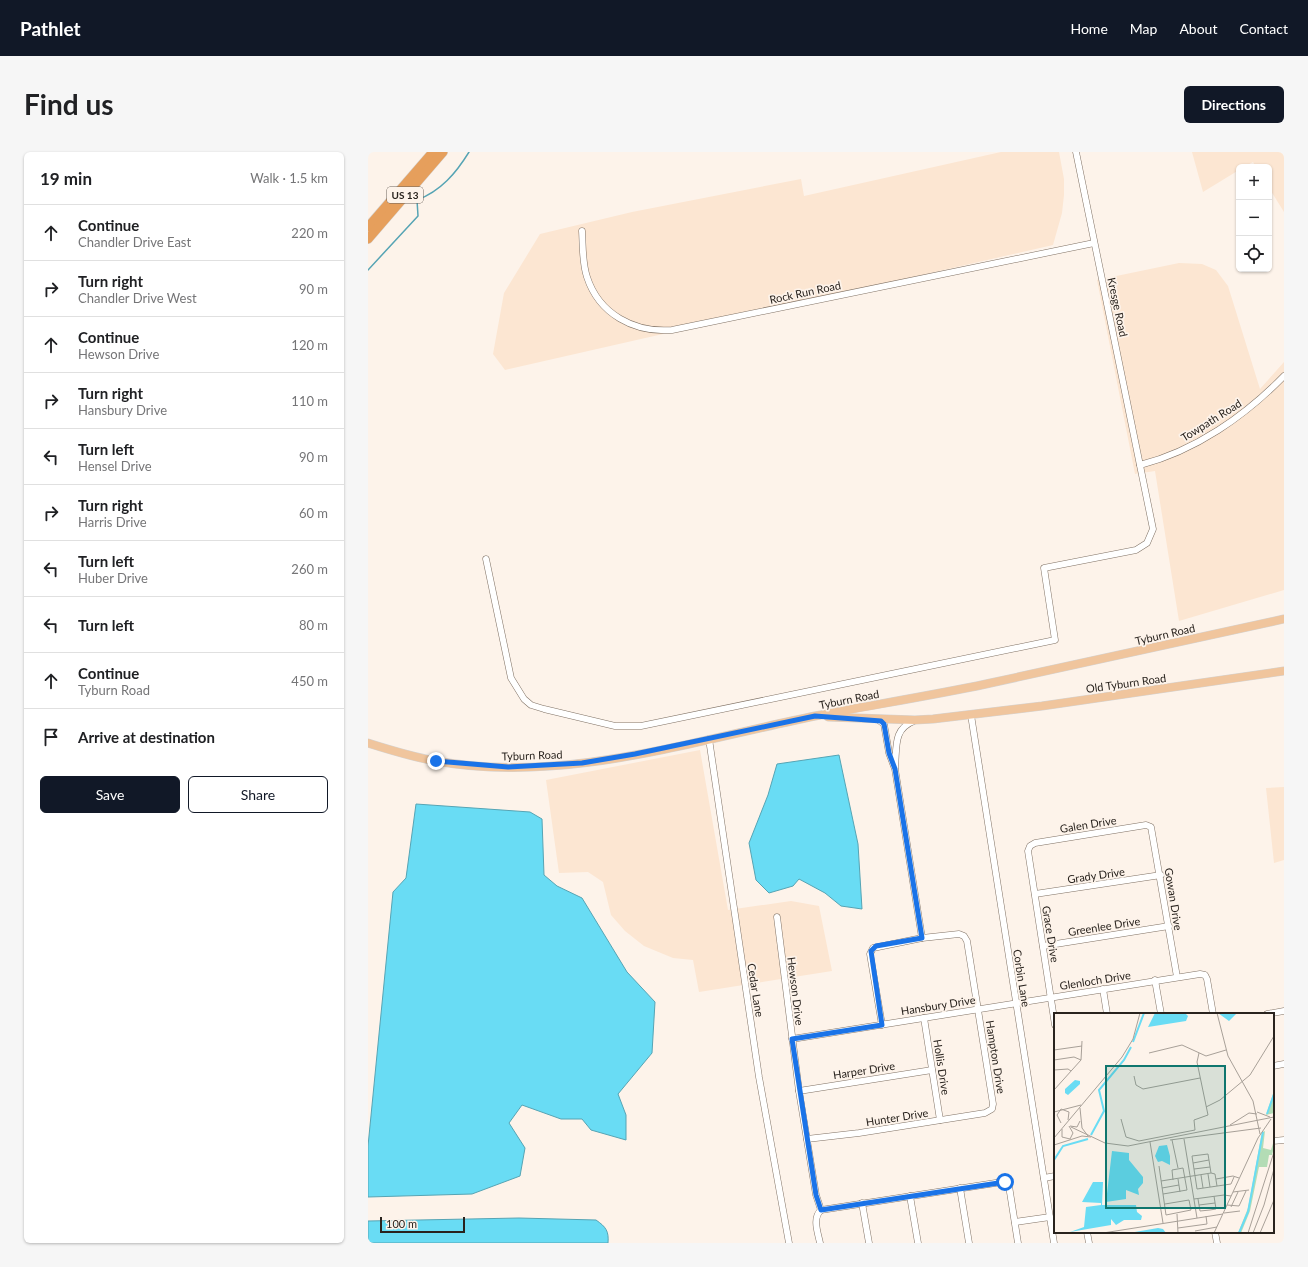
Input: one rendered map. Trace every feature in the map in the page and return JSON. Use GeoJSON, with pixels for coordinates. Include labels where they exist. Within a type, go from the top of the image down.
{"type":"FeatureCollection","features":[{"type":"Feature","properties":{"kind":"highway","name":"US 13"},"geometry":{"type":"LineString","coordinates":[[368,228],[433,152]]}},
{"type":"Feature","properties":{"kind":"highway","name":"US 13"},"geometry":{"type":"LineString","coordinates":[[368,239],[443,152]]}},
{"type":"Feature","properties":{"kind":"main road","name":"Tyburn Road"},"geometry":{"type":"LineString","coordinates":[[368,743],[436,761],[508,767],[582,763],[983,684],[1284,619]]}},
{"type":"Feature","properties":{"kind":"main road","name":"Old Tyburn Road"},"geometry":{"type":"LineString","coordinates":[[815,716],[915,720],[971,715],[1284,671]]}},
{"type":"Feature","properties":{"kind":"street","name":"Kresge Road"},"geometry":{"type":"LineString","coordinates":[[486,559],[509,671],[514,685],[524,699],[531,705],[544,709],[615,726],[641,726],[1055,640],[1044,568],[1133,551],[1147,543],[1153,529],[1076,152]]}},
{"type":"Feature","properties":{"kind":"street","name":"Rock Run Road"},"geometry":{"type":"LineString","coordinates":[[582,231],[584,266],[589,282],[597,297],[609,311],[624,322],[654,330],[672,330],[1094,243]]}},
{"type":"Feature","properties":{"kind":"street","name":"Towpath Road"},"geometry":{"type":"LineString","coordinates":[[1140,465],[1173,454],[1210,435],[1245,411],[1284,376]]}},
{"type":"Feature","properties":{"kind":"street","name":"Corbin Lane"},"geometry":{"type":"LineString","coordinates":[[971,715],[1054,1243]]}},
{"type":"Feature","properties":{"kind":"street"},"geometry":{"type":"LineString","coordinates":[[877,719],[884,724],[889,753],[895,769],[922,938],[873,948],[870,954],[882,1025]]}},
{"type":"Feature","properties":{"kind":"street"},"geometry":{"type":"LineString","coordinates":[[895,769],[899,732],[904,726],[915,720]]}},
{"type":"Feature","properties":{"kind":"street","name":"Cedar Lane"},"geometry":{"type":"LineString","coordinates":[[709,739],[759,1077],[789,1243]]}},
{"type":"Feature","properties":{"kind":"street","name":"Galen Drive"},"geometry":{"type":"LineString","coordinates":[[1030,846],[1035,843],[1150,826]]}},
{"type":"Feature","properties":{"kind":"street","name":"Gowan Drive"},"geometry":{"type":"LineString","coordinates":[[1150,826],[1153,829],[1177,977]]}},
{"type":"Feature","properties":{"kind":"street","name":"Grace Drive"},"geometry":{"type":"LineString","coordinates":[[1030,846],[1028,851],[1054,1018]]}},
{"type":"Feature","properties":{"kind":"street","name":"Grady Drive"},"geometry":{"type":"LineString","coordinates":[[1035,894],[1161,875]]}},
{"type":"Feature","properties":{"kind":"street","name":"Hewson Drive"},"geometry":{"type":"LineString","coordinates":[[777,917],[799,1090],[816,1195],[821,1210]]}},
{"type":"Feature","properties":{"kind":"street","name":"Greenlee Drive"},"geometry":{"type":"LineString","coordinates":[[1043,946],[1169,926]]}},
{"type":"Feature","properties":{"kind":"street","name":"Hampton Drive"},"geometry":{"type":"LineString","coordinates":[[922,938],[959,934],[964,936],[967,941],[993,1104],[990,1110]]}},
{"type":"Feature","properties":{"kind":"street","name":"Glenloch Drive"},"geometry":{"type":"LineString","coordinates":[[1016,1002],[1200,974],[1208,979],[1213,1013]]}},
{"type":"Feature","properties":{"kind":"street"},"geometry":{"type":"LineString","coordinates":[[1155,980],[1160,1013]]}},
{"type":"Feature","properties":{"kind":"street"},"geometry":{"type":"LineString","coordinates":[[1103,989],[1106,1013]]}},
{"type":"Feature","properties":{"kind":"street","name":"Hansbury Drive"},"geometry":{"type":"LineString","coordinates":[[792,1039],[1016,1002]]}},
{"type":"Feature","properties":{"kind":"street"},"geometry":{"type":"LineString","coordinates":[[1273,1013],[1284,1011]]}},
{"type":"Feature","properties":{"kind":"street","name":"Hollis Drive"},"geometry":{"type":"LineString","coordinates":[[924,1018],[940,1120]]}},
{"type":"Feature","properties":{"kind":"street"},"geometry":{"type":"LineString","coordinates":[[1274,1066],[1284,1064]]}},
{"type":"Feature","properties":{"kind":"street","name":"Harper Drive"},"geometry":{"type":"LineString","coordinates":[[799,1090],[932,1070]]}},
{"type":"Feature","properties":{"kind":"street","name":"Hunter Drive"},"geometry":{"type":"LineString","coordinates":[[807,1139],[859,1133],[940,1120],[990,1110]]}},
{"type":"Feature","properties":{"kind":"street"},"geometry":{"type":"LineString","coordinates":[[1274,1142],[1284,1140]]}},
{"type":"Feature","properties":{"kind":"street"},"geometry":{"type":"LineString","coordinates":[[1044,1178],[1054,1176]]}},
{"type":"Feature","properties":{"kind":"street"},"geometry":{"type":"LineString","coordinates":[[820,1243],[816,1219],[821,1210],[1002,1182],[1006,1183],[1008,1186],[1018,1243]]}},
{"type":"Feature","properties":{"kind":"street"},"geometry":{"type":"LineString","coordinates":[[960,1188],[969,1243]]}},
{"type":"Feature","properties":{"kind":"street"},"geometry":{"type":"LineString","coordinates":[[910,1196],[918,1243]]}},
{"type":"Feature","properties":{"kind":"street"},"geometry":{"type":"LineString","coordinates":[[862,1203],[869,1243]]}},
{"type":"Feature","properties":{"kind":"street"},"geometry":{"type":"LineString","coordinates":[[1015,1222],[1050,1217]]}},
{"type":"Feature","properties":{"kind":"street"},"geometry":{"type":"LineString","coordinates":[[1087,1233],[1089,1243]]}},
{"type":"Feature","properties":{"kind":"street"},"geometry":{"type":"LineString","coordinates":[[1215,1233],[1217,1243]]}},
{"type":"Feature","properties":{"kind":"shaded area"},"geometry":{"type":"Polygon","coordinates":[[[1001,152],[1059,152],[1064,179],[1064,195],[1062,213],[1053,245],[505,370],[493,354],[504,293],[540,234],[632,212],[801,179],[804,196],[1001,152]]]}},
{"type":"Feature","properties":{"kind":"shaded area"},"geometry":{"type":"Polygon","coordinates":[[[1192,152],[1284,152],[1284,212],[1272,193],[1272,164],[1254,164],[1253,162],[1249,164],[1236,164],[1236,172],[1203,192],[1192,152]]]}},
{"type":"Feature","properties":{"kind":"shaded area"},"geometry":{"type":"Polygon","coordinates":[[[1179,263],[1202,264],[1216,270],[1228,286],[1260,389],[1284,362],[1284,590],[1179,621],[1155,471],[1135,474],[1097,280],[1179,263]]]}},
{"type":"Feature","properties":{"kind":"shaded area"},"geometry":{"type":"Polygon","coordinates":[[[700,750],[728,910],[791,901],[819,906],[832,971],[699,992],[693,960],[673,958],[644,946],[625,931],[611,915],[603,882],[588,872],[559,873],[546,780],[700,750]]]}},
{"type":"Feature","properties":{"kind":"shaded area"},"geometry":{"type":"Polygon","coordinates":[[[1284,787],[1284,860],[1274,863],[1266,788],[1284,787]]]}},
{"type":"Feature","properties":{"kind":"water"},"geometry":{"type":"Polygon","coordinates":[[[839,755],[858,844],[862,909],[841,906],[825,893],[799,879],[793,886],[769,893],[756,880],[749,843],[768,795],[777,764],[839,755]]]}},
{"type":"Feature","properties":{"kind":"water"},"geometry":{"type":"Polygon","coordinates":[[[416,804],[530,812],[542,819],[544,875],[557,886],[582,898],[627,972],[655,1002],[652,1053],[618,1094],[626,1115],[626,1140],[591,1130],[582,1119],[561,1119],[522,1105],[509,1123],[525,1148],[520,1176],[472,1194],[368,1197],[368,1146],[393,892],[406,878],[416,804]]]}},
{"type":"Feature","properties":{"kind":"water"},"geometry":{"type":"Polygon","coordinates":[[[519,1218],[596,1220],[606,1230],[608,1235],[608,1243],[368,1243],[368,1221],[519,1218]]]}},
{"type":"Feature","properties":{"kind":"waterway"},"geometry":{"type":"LineString","coordinates":[[368,270],[418,216],[417,200],[441,186],[459,167],[469,152]]}},
{"type":"Feature","properties":{"kind":"route"},"geometry":{"type":"LineString","coordinates":[[436,761],[476,766],[508,767],[582,763],[635,754],[815,716],[877,719],[881,721],[885,727],[889,753],[895,769],[922,938],[876,946],[871,951],[870,954],[882,1025],[792,1039],[816,1195],[821,1210],[1005,1182]]}}]}
